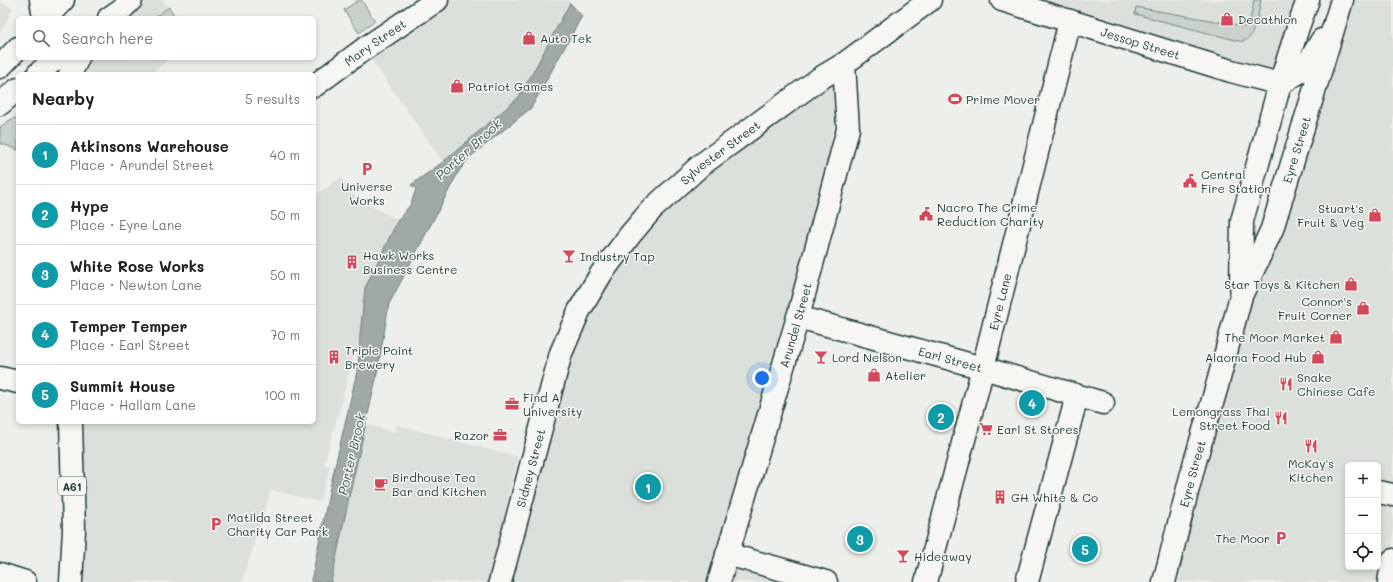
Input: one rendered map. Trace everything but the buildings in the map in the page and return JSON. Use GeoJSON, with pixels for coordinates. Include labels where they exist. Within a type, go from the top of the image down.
{"type":"FeatureCollection","features":[{"type":"Feature","properties":{"kind":"main road"},"geometry":{"type":"LineString","coordinates":[[40,0],[44,16]]}},
{"type":"Feature","properties":{"kind":"main road"},"geometry":{"type":"LineString","coordinates":[[47,16],[63,0]]}},
{"type":"Feature","properties":{"kind":"main road","name":"Mary Street"},"geometry":{"type":"LineString","coordinates":[[316,85],[364,49],[437,0]]}},
{"type":"Feature","properties":{"kind":"main road","name":"Sylvester Street"},"geometry":{"type":"LineString","coordinates":[[561,353],[579,311],[601,274],[630,235],[652,209],[701,165],[818,79],[844,64],[930,0]]}},
{"type":"Feature","properties":{"kind":"main road","name":"Jessop Street"},"geometry":{"type":"LineString","coordinates":[[1002,0],[1231,71],[1280,84]]}},
{"type":"Feature","properties":{"kind":"main road","name":"Eyre Street"},"geometry":{"type":"LineString","coordinates":[[1241,296],[1242,221],[1280,84],[1308,0]]}},
{"type":"Feature","properties":{"kind":"main road","name":"Eyre Street"},"geometry":{"type":"LineString","coordinates":[[1164,582],[1241,296],[1272,228],[1342,0]]}},
{"type":"Feature","properties":{"kind":"main road"},"geometry":{"type":"LineString","coordinates":[[103,16],[119,11]]}},
{"type":"Feature","properties":{"kind":"main road","name":"Eyre Lane"},"geometry":{"type":"LineString","coordinates":[[926,582],[983,368],[1070,21]]}},
{"type":"Feature","properties":{"kind":"main road"},"geometry":{"type":"LineString","coordinates":[[1280,84],[1301,71],[1310,60],[1316,47],[1336,21]]}},
{"type":"Feature","properties":{"kind":"main road"},"geometry":{"type":"LineString","coordinates":[[0,67],[16,50]]}},
{"type":"Feature","properties":{"kind":"main road"},"geometry":{"type":"LineString","coordinates":[[40,72],[54,60]]}},
{"type":"Feature","properties":{"kind":"main road"},"geometry":{"type":"LineString","coordinates":[[71,72],[77,60]]}},
{"type":"Feature","properties":{"kind":"main road","name":"Arundel Street"},"geometry":{"type":"LineString","coordinates":[[719,582],[798,317],[848,129],[844,64]]}},
{"type":"Feature","properties":{"kind":"main road"},"geometry":{"type":"LineString","coordinates":[[0,104],[16,91]]}},
{"type":"Feature","properties":{"kind":"main road","name":"Earl Street"},"geometry":{"type":"LineString","coordinates":[[798,317],[1103,403]]}},
{"type":"Feature","properties":{"kind":"main road","name":"Sidney Street"},"geometry":{"type":"LineString","coordinates":[[500,582],[561,353]]}},
{"type":"Feature","properties":{"kind":"main road"},"geometry":{"type":"LineString","coordinates":[[0,378],[16,382]]}},
{"type":"Feature","properties":{"kind":"main road"},"geometry":{"type":"LineString","coordinates":[[1027,582],[1078,396]]}},
{"type":"Feature","properties":{"kind":"main road","name":"A61"},"geometry":{"type":"LineString","coordinates":[[70,582],[74,530],[71,424]]}},
{"type":"Feature","properties":{"kind":"main road"},"geometry":{"type":"LineString","coordinates":[[1381,493],[1393,495]]}},
{"type":"Feature","properties":{"kind":"main road"},"geometry":{"type":"LineString","coordinates":[[727,554],[826,582]]}},
{"type":"Feature","properties":{"kind":"main road"},"geometry":{"type":"LineString","coordinates":[[1389,582],[1393,560]]}},
{"type":"Feature","properties":{"kind":"main road"},"geometry":{"type":"LineString","coordinates":[[0,574],[25,582]]}},
{"type":"Feature","properties":{"kind":"shaded area"},"geometry":{"type":"Polygon","coordinates":[[[131,0],[163,0],[175,16],[115,16],[131,0]]]}},
{"type":"Feature","properties":{"kind":"shaded area"},"geometry":{"type":"Polygon","coordinates":[[[361,0],[375,21],[359,33],[344,10],[361,0]]]}},
{"type":"Feature","properties":{"kind":"shaded area","name":"Patriot Games"},"geometry":{"type":"Polygon","coordinates":[[[437,0],[568,0],[570,3],[518,98],[443,162],[364,49],[437,0]]]}},
{"type":"Feature","properties":{"kind":"shaded area"},"geometry":{"type":"Polygon","coordinates":[[[1002,0],[1308,0],[1280,84],[1002,0]]]}},
{"type":"Feature","properties":{"kind":"shaded area"},"geometry":{"type":"Polygon","coordinates":[[[1254,0],[1261,0],[1258,17],[1251,35],[1244,41],[1135,14],[1136,7],[1249,27],[1254,0]]]}},
{"type":"Feature","properties":{"kind":"shaded area"},"geometry":{"type":"Polygon","coordinates":[[[1342,0],[1393,0],[1393,582],[1164,582],[1342,0]]]}},
{"type":"Feature","properties":{"kind":"shaded area"},"geometry":{"type":"Polygon","coordinates":[[[0,2],[13,8],[0,33],[0,2]]]}},
{"type":"Feature","properties":{"kind":"shaded area"},"geometry":{"type":"Polygon","coordinates":[[[169,7],[174,15],[173,16],[157,16],[169,7]]]}},
{"type":"Feature","properties":{"kind":"shaded area"},"geometry":{"type":"Polygon","coordinates":[[[77,60],[168,60],[152,72],[71,72],[77,60]]]}},
{"type":"Feature","properties":{"kind":"shaded area"},"geometry":{"type":"Polygon","coordinates":[[[844,64],[827,164],[720,557],[810,582],[500,582],[552,387],[630,235],[844,64]]]}},
{"type":"Feature","properties":{"kind":"shaded area"},"geometry":{"type":"Polygon","coordinates":[[[16,118],[16,149],[0,143],[0,127],[16,118]]]}},
{"type":"Feature","properties":{"kind":"shaded area"},"geometry":{"type":"Polygon","coordinates":[[[341,177],[357,199],[398,220],[365,288],[360,335],[324,465],[330,466],[320,502],[271,490],[242,582],[71,582],[71,424],[316,424],[316,195],[341,177]]]}},
{"type":"Feature","properties":{"kind":"shaded area"},"geometry":{"type":"Polygon","coordinates":[[[366,424],[395,432],[397,425],[518,457],[488,582],[331,582],[366,424]]]}},
{"type":"Feature","properties":{"kind":"water","name":"Porter Brook"},"geometry":{"type":"Polygon","coordinates":[[[570,3],[582,16],[531,108],[470,157],[459,171],[389,304],[376,379],[331,582],[311,582],[330,488],[358,367],[365,288],[398,220],[411,204],[416,189],[411,185],[443,162],[518,98],[570,3]]]}},
{"type":"Feature","properties":{"kind":"place","name":"Decathlon"},"geometry":{"type":"Point","coordinates":[1227,19]}},
{"type":"Feature","properties":{"kind":"place","name":"Auto Tek"},"geometry":{"type":"Point","coordinates":[529,38]}},
{"type":"Feature","properties":{"kind":"place","name":"Patriot Games"},"geometry":{"type":"Point","coordinates":[457,86]}},
{"type":"Feature","properties":{"kind":"place","name":"Prime Mover"},"geometry":{"type":"Point","coordinates":[955,99]}},
{"type":"Feature","properties":{"kind":"place","name":"Universe Works"},"geometry":{"type":"Point","coordinates":[367,169]}},
{"type":"Feature","properties":{"kind":"place","name":"Central Fire Station"},"geometry":{"type":"Point","coordinates":[1190,181]}},
{"type":"Feature","properties":{"kind":"place","name":"Nacro The Crime Reduction Charity"},"geometry":{"type":"Point","coordinates":[926,214]}},
{"type":"Feature","properties":{"kind":"place","name":"Stuart's Fruit & Veg"},"geometry":{"type":"Point","coordinates":[1375,215]}},
{"type":"Feature","properties":{"kind":"place","name":"Industry Tap"},"geometry":{"type":"Point","coordinates":[569,256]}},
{"type":"Feature","properties":{"kind":"place","name":"Hawk Works Business Centre"},"geometry":{"type":"Point","coordinates":[352,262]}},
{"type":"Feature","properties":{"kind":"place","name":"Star Toys & Kitchen"},"geometry":{"type":"Point","coordinates":[1351,284]}},
{"type":"Feature","properties":{"kind":"place","name":"Connor's Fruit Corner"},"geometry":{"type":"Point","coordinates":[1363,308]}},
{"type":"Feature","properties":{"kind":"place","name":"The Moor Market"},"geometry":{"type":"Point","coordinates":[1336,337]}},
{"type":"Feature","properties":{"kind":"place","name":"Triple Point Brewery"},"geometry":{"type":"Point","coordinates":[334,357]}},
{"type":"Feature","properties":{"kind":"place","name":"Lord Nelson"},"geometry":{"type":"Point","coordinates":[821,357]}},
{"type":"Feature","properties":{"kind":"place","name":"Alaoma Food Hub"},"geometry":{"type":"Point","coordinates":[1318,357]}},
{"type":"Feature","properties":{"kind":"place","name":"Atelier"},"geometry":{"type":"Point","coordinates":[874,375]}},
{"type":"Feature","properties":{"kind":"place","name":"Snake Chinese Cafe"},"geometry":{"type":"Point","coordinates":[1286,384]}},
{"type":"Feature","properties":{"kind":"place","name":"Temper Temper"},"geometry":{"type":"Point","coordinates":[1032,403]}},
{"type":"Feature","properties":{"kind":"place","name":"Find A University"},"geometry":{"type":"Point","coordinates":[512,404]}},
{"type":"Feature","properties":{"kind":"place","name":"Hype"},"geometry":{"type":"Point","coordinates":[941,417]}},
{"type":"Feature","properties":{"kind":"place","name":"Lemongrass Thai Street Food"},"geometry":{"type":"Point","coordinates":[1281,418]}},
{"type":"Feature","properties":{"kind":"place","name":"Earl St Stores"},"geometry":{"type":"Point","coordinates":[986,429]}},
{"type":"Feature","properties":{"kind":"place","name":"Razor"},"geometry":{"type":"Point","coordinates":[500,435]}},
{"type":"Feature","properties":{"kind":"place","name":"McKay's Kitchen"},"geometry":{"type":"Point","coordinates":[1311,446]}},
{"type":"Feature","properties":{"kind":"place","name":"Birdhouse Tea Bar and Kitchen"},"geometry":{"type":"Point","coordinates":[381,484]}},
{"type":"Feature","properties":{"kind":"place","name":"Atkinsons Warehouse"},"geometry":{"type":"Point","coordinates":[648,487]}},
{"type":"Feature","properties":{"kind":"place","name":"GH White & Co"},"geometry":{"type":"Point","coordinates":[1000,497]}},
{"type":"Feature","properties":{"kind":"place","name":"Matilda Street Charity Car Park"},"geometry":{"type":"Point","coordinates":[216,524]}},
{"type":"Feature","properties":{"kind":"place","name":"The Moor"},"geometry":{"type":"Point","coordinates":[1281,538]}},
{"type":"Feature","properties":{"kind":"place","name":"White Rose Works"},"geometry":{"type":"Point","coordinates":[860,539]}},
{"type":"Feature","properties":{"kind":"place","name":"Summit House"},"geometry":{"type":"Point","coordinates":[1085,549]}},
{"type":"Feature","properties":{"kind":"place","name":"Hideaway"},"geometry":{"type":"Point","coordinates":[903,556]}}]}
